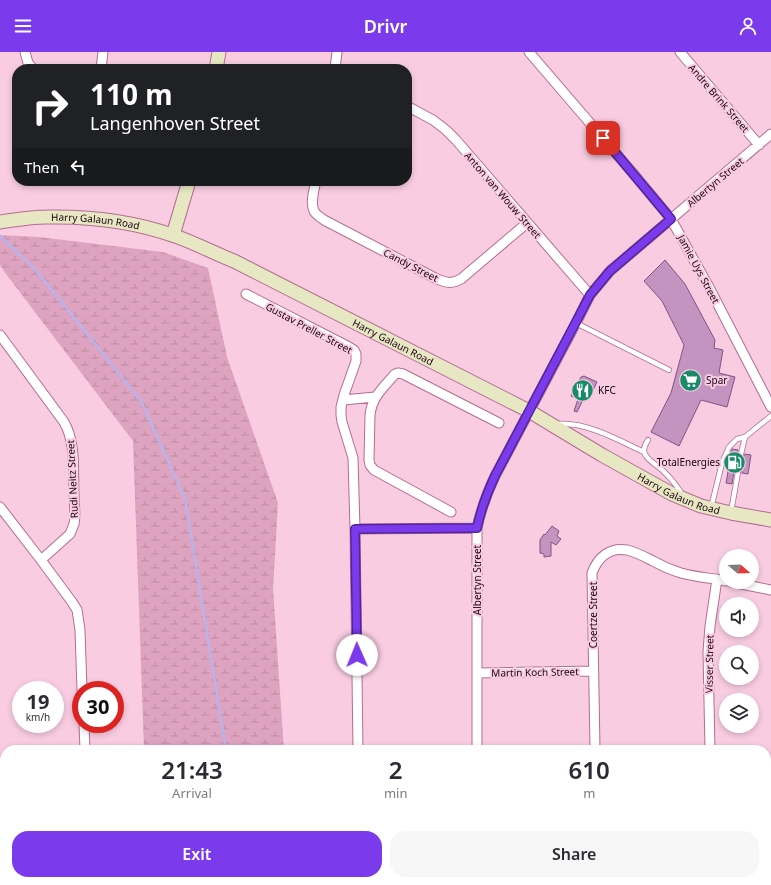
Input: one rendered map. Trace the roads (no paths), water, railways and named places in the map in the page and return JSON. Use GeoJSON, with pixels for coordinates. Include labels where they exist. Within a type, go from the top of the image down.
{"type":"FeatureCollection","features":[{"type":"Feature","properties":{"kind":"main road"},"geometry":{"type":"LineString","coordinates":[[217,64],[219,52]]}},
{"type":"Feature","properties":{"kind":"main road"},"geometry":{"type":"LineString","coordinates":[[173,235],[188,186]]}},
{"type":"Feature","properties":{"kind":"main road","name":"Harry Galaun Road"},"geometry":{"type":"LineString","coordinates":[[0,222],[44,217],[101,219],[126,222],[185,239],[234,261],[529,411],[602,456],[686,501],[731,513],[771,520]]}},
{"type":"Feature","properties":{"kind":"street"},"geometry":{"type":"LineString","coordinates":[[25,52],[29,64]]}},
{"type":"Feature","properties":{"kind":"street"},"geometry":{"type":"LineString","coordinates":[[102,64],[103,52]]}},
{"type":"Feature","properties":{"kind":"street"},"geometry":{"type":"LineString","coordinates":[[336,64],[337,52]]}},
{"type":"Feature","properties":{"kind":"street","name":"Jamie Uys Street"},"geometry":{"type":"LineString","coordinates":[[529,52],[671,219],[710,289],[771,407]]}},
{"type":"Feature","properties":{"kind":"street","name":"Andre Brink Street"},"geometry":{"type":"LineString","coordinates":[[680,52],[759,145]]}},
{"type":"Feature","properties":{"kind":"street","name":"Anton van Wouw Street"},"geometry":{"type":"LineString","coordinates":[[412,109],[433,120],[456,140],[590,295]]}},
{"type":"Feature","properties":{"kind":"street","name":"Albertyn Street"},"geometry":{"type":"LineString","coordinates":[[478,745],[477,528],[481,510],[488,491],[590,295],[610,271],[771,134]]}},
{"type":"Feature","properties":{"kind":"street","name":"Candy Street"},"geometry":{"type":"LineString","coordinates":[[315,186],[312,205],[313,210],[324,220],[437,280],[445,282],[455,282],[461,279],[527,223]]}},
{"type":"Feature","properties":{"kind":"street","name":"Gustav Preller Street"},"geometry":{"type":"LineString","coordinates":[[246,294],[354,350],[356,354],[356,363],[344,395],[341,415],[353,458],[358,745]]}},
{"type":"Feature","properties":{"kind":"street","name":"Rudi Neitz Street"},"geometry":{"type":"LineString","coordinates":[[0,335],[64,422],[69,430],[72,441],[74,524],[70,534],[41,560]]}},
{"type":"Feature","properties":{"kind":"street"},"geometry":{"type":"LineString","coordinates":[[451,512],[374,470],[370,465],[368,460],[370,415],[375,397],[395,374],[403,374],[499,423]]}},
{"type":"Feature","properties":{"kind":"street"},"geometry":{"type":"LineString","coordinates":[[343,400],[375,397]]}},
{"type":"Feature","properties":{"kind":"street"},"geometry":{"type":"LineString","coordinates":[[0,507],[77,610],[80,630],[82,681]]}},
{"type":"Feature","properties":{"kind":"street"},"geometry":{"type":"LineString","coordinates":[[355,529],[477,528]]}},
{"type":"Feature","properties":{"kind":"street","name":"Coertze Street"},"geometry":{"type":"LineString","coordinates":[[595,745],[592,573],[598,561],[602,556],[612,551],[628,550],[661,566],[682,573],[719,580]]}},
{"type":"Feature","properties":{"kind":"street","name":"Visser Street"},"geometry":{"type":"LineString","coordinates":[[710,745],[708,652],[716,579]]}},
{"type":"Feature","properties":{"kind":"street"},"geometry":{"type":"LineString","coordinates":[[759,588],[771,590]]}},
{"type":"Feature","properties":{"kind":"street","name":"Martin Koch Street"},"geometry":{"type":"LineString","coordinates":[[477,672],[593,671]]}},
{"type":"Feature","properties":{"kind":"street"},"geometry":{"type":"LineString","coordinates":[[84,733],[85,745]]}},
{"type":"Feature","properties":{"kind":"lane"},"geometry":{"type":"LineString","coordinates":[[576,322],[669,370]]}},
{"type":"Feature","properties":{"kind":"lane"},"geometry":{"type":"LineString","coordinates":[[710,508],[720,470],[729,447],[737,439],[745,437],[771,416]]}},
{"type":"Feature","properties":{"kind":"lane"},"geometry":{"type":"LineString","coordinates":[[550,424],[565,423],[582,427],[611,436],[644,452],[649,460],[669,476],[686,501]]}},
{"type":"Feature","properties":{"kind":"lane"},"geometry":{"type":"LineString","coordinates":[[741,454],[745,437]]}},
{"type":"Feature","properties":{"kind":"lane"},"geometry":{"type":"LineString","coordinates":[[644,452],[648,440]]}},
{"type":"Feature","properties":{"kind":"lane"},"geometry":{"type":"LineString","coordinates":[[731,513],[738,472]]}},
{"type":"Feature","properties":{"kind":"waterway"},"geometry":{"type":"LineString","coordinates":[[0,236],[35,269],[141,401],[185,499],[225,745]]}},
{"type":"Feature","properties":{"kind":"place","name":"Spar"},"geometry":{"type":"Point","coordinates":[690,380]}},
{"type":"Feature","properties":{"kind":"place","name":"KFC"},"geometry":{"type":"Point","coordinates":[583,390]}},
{"type":"Feature","properties":{"kind":"place","name":"TotalEnergies"},"geometry":{"type":"Point","coordinates":[735,462]}}]}
